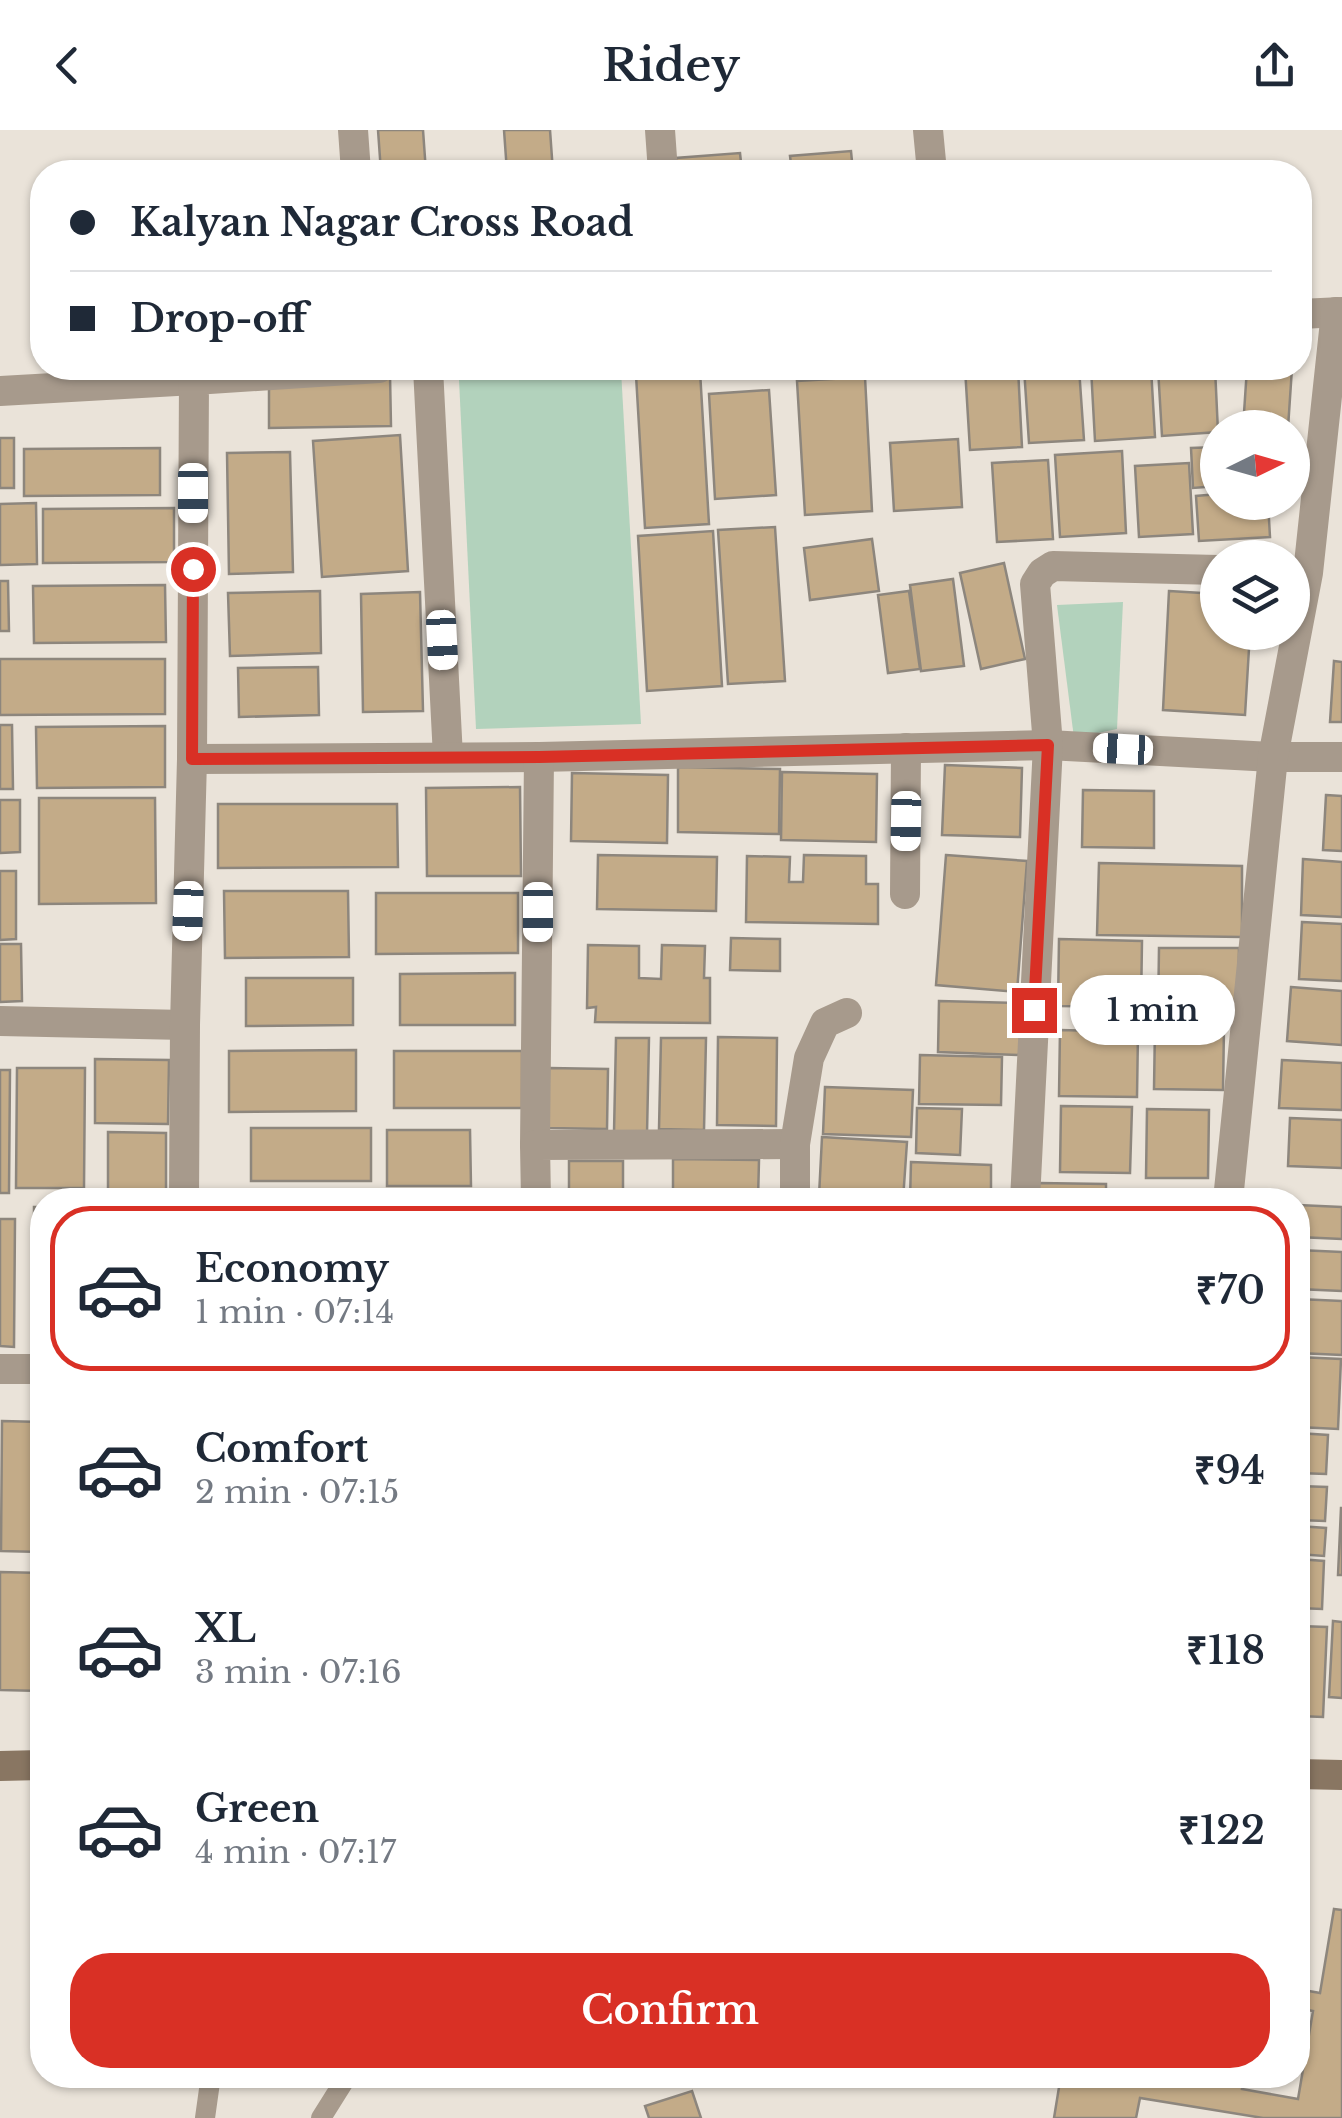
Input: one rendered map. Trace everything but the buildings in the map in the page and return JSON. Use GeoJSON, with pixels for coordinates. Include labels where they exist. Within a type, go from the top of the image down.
{"type":"FeatureCollection","features":[{"type":"Feature","properties":{"kind":"main road"},"geometry":{"type":"LineString","coordinates":[[0,1766],[30,1765]]}},
{"type":"Feature","properties":{"kind":"main road"},"geometry":{"type":"LineString","coordinates":[[1310,1775],[1342,1776]]}},
{"type":"Feature","properties":{"kind":"street"},"geometry":{"type":"LineString","coordinates":[[353,130],[355,160]]}},
{"type":"Feature","properties":{"kind":"street"},"geometry":{"type":"LineString","coordinates":[[660,130],[662,160]]}},
{"type":"Feature","properties":{"kind":"street"},"geometry":{"type":"LineString","coordinates":[[928,130],[931,160]]}},
{"type":"Feature","properties":{"kind":"street"},"geometry":{"type":"LineString","coordinates":[[1305,540],[1339,312],[1312,313]]}},
{"type":"Feature","properties":{"kind":"street"},"geometry":{"type":"LineString","coordinates":[[0,391],[194,380],[184,1188]]}},
{"type":"Feature","properties":{"kind":"street"},"geometry":{"type":"LineString","coordinates":[[429,380],[448,757]]}},
{"type":"Feature","properties":{"kind":"street"},"geometry":{"type":"LineString","coordinates":[[1025,1188],[1048,745],[1035,584],[1053,566],[1200,570]]}},
{"type":"Feature","properties":{"kind":"street"},"geometry":{"type":"LineString","coordinates":[[1229,1188],[1274,758],[1289,650]]}},
{"type":"Feature","properties":{"kind":"street"},"geometry":{"type":"LineString","coordinates":[[192,759],[539,757],[1048,745],[1274,758],[1342,757]]}},
{"type":"Feature","properties":{"kind":"street"},"geometry":{"type":"LineString","coordinates":[[905,894],[906,748]]}},
{"type":"Feature","properties":{"kind":"street"},"geometry":{"type":"LineString","coordinates":[[536,1188],[539,757]]}},
{"type":"Feature","properties":{"kind":"street"},"geometry":{"type":"LineString","coordinates":[[795,1188],[795,1144],[809,1058],[825,1023],[847,1012]]}},
{"type":"Feature","properties":{"kind":"street"},"geometry":{"type":"LineString","coordinates":[[0,1022],[185,1025]]}},
{"type":"Feature","properties":{"kind":"street"},"geometry":{"type":"LineString","coordinates":[[535,1145],[795,1144]]}},
{"type":"Feature","properties":{"kind":"street"},"geometry":{"type":"LineString","coordinates":[[0,1370],[30,1369]]}},
{"type":"Feature","properties":{"kind":"lane"},"geometry":{"type":"LineString","coordinates":[[205,2118],[208,2088]]}},
{"type":"Feature","properties":{"kind":"lane"},"geometry":{"type":"LineString","coordinates":[[321,2118],[340,2088]]}},
{"type":"Feature","properties":{"kind":"green space"},"geometry":{"type":"Polygon","coordinates":[[[459,380],[622,380],[641,724],[476,729],[459,380]]]}},
{"type":"Feature","properties":{"kind":"green space"},"geometry":{"type":"Polygon","coordinates":[[[1123,602],[1117,729],[1074,738],[1057,605],[1123,602]]]}},
{"type":"Feature","properties":{"kind":"route"},"geometry":{"type":"LineString","coordinates":[[193,569],[192,759],[539,757],[1048,745],[1034,1010]]}}]}
